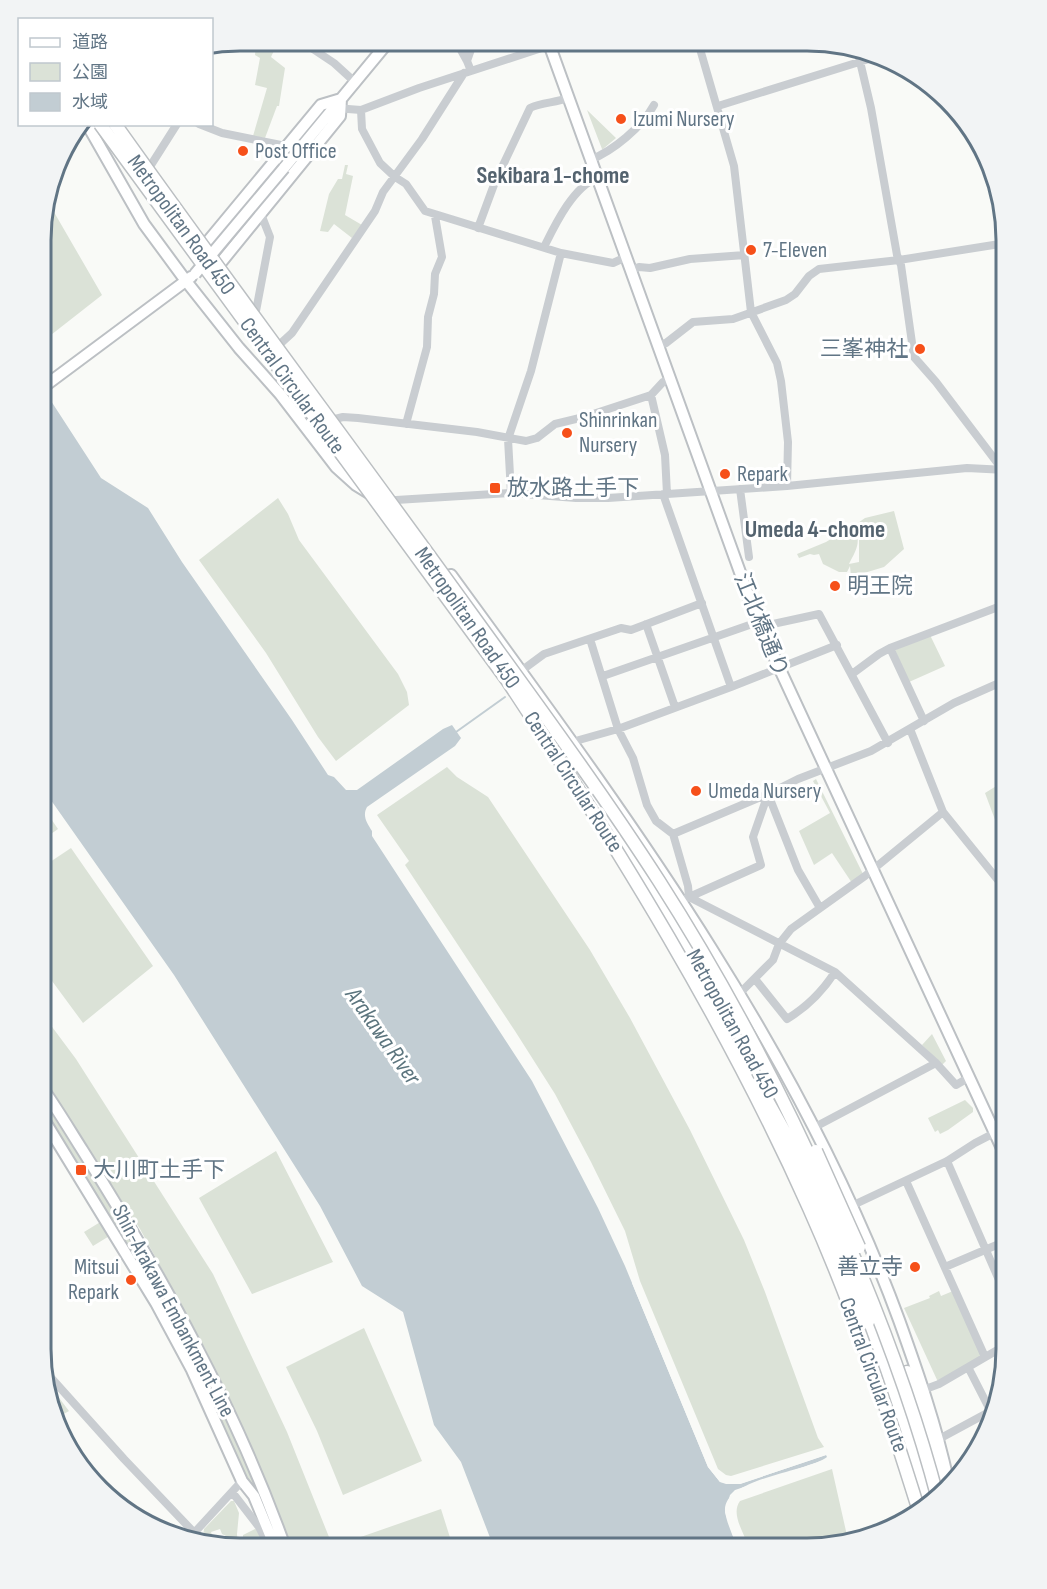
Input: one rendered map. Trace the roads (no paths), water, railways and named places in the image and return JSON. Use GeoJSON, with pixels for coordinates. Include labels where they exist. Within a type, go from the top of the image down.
{"type":"FeatureCollection","features":[{"type":"Feature","properties":{"kind":"highway","name":"Central Circular Route"},"geometry":{"type":"LineString","coordinates":[[101,126],[507,680],[643,892],[746,1078],[809,1209],[868,1355],[915,1504]]}},
{"type":"Feature","properties":{"kind":"highway","name":"Central Circular Route"},"geometry":{"type":"LineString","coordinates":[[116,126],[412,531],[581,766],[659,880],[744,1025],[807,1149],[866,1283],[918,1430],[935,1488]]}},
{"type":"Feature","properties":{"kind":"highway"},"geometry":{"type":"LineString","coordinates":[[643,892],[698,974],[788,1138],[838,1247],[868,1322],[910,1440],[925,1496]]}},
{"type":"Feature","properties":{"kind":"highway"},"geometry":{"type":"LineString","coordinates":[[744,1025],[778,1077],[825,1170],[876,1288],[943,1480]]}},
{"type":"Feature","properties":{"kind":"highway"},"geometry":{"type":"LineString","coordinates":[[910,1440],[916,1487]]}},
{"type":"Feature","properties":{"kind":"main road"},"geometry":{"type":"LineString","coordinates":[[51,380],[190,278],[381,51]]}},
{"type":"Feature","properties":{"kind":"main road","name":"江北橋通り"},"geometry":{"type":"LineString","coordinates":[[551,51],[759,625],[996,1137]]}},
{"type":"Feature","properties":{"kind":"main road"},"geometry":{"type":"LineString","coordinates":[[203,247],[321,105],[338,105]]}},
{"type":"Feature","properties":{"kind":"main road"},"geometry":{"type":"LineString","coordinates":[[218,267],[340,116],[338,105]]}},
{"type":"Feature","properties":{"kind":"main road","name":"Metropolitan Road 450"},"geometry":{"type":"LineString","coordinates":[[110,126],[218,267],[511,678],[667,911],[714,988],[767,1082],[831,1215],[860,1284],[899,1389],[930,1492]]}},
{"type":"Feature","properties":{"kind":"main road","name":"Metropolitan Road 450"},"geometry":{"type":"LineString","coordinates":[[123,126],[203,247]]}},
{"type":"Feature","properties":{"kind":"main road"},"geometry":{"type":"LineString","coordinates":[[89,127],[132,205],[190,278],[239,348],[280,394],[336,467],[356,485],[380,496],[396,500]]}},
{"type":"Feature","properties":{"kind":"main road","name":"Metropolitan Road 450"},"geometry":{"type":"LineString","coordinates":[[218,267],[256,310],[685,899],[780,1061],[815,1127],[852,1206],[884,1278],[939,1439],[948,1475]]}},
{"type":"Feature","properties":{"kind":"main road","name":"Shin-Arakawa Embankment Line"},"geometry":{"type":"LineString","coordinates":[[51,1101],[115,1200],[194,1342],[218,1388],[259,1480],[282,1538]]}},
{"type":"Feature","properties":{"kind":"main road","name":"Shin-Arakawa Embankment Line"},"geometry":{"type":"LineString","coordinates":[[51,1131],[156,1303],[192,1370],[242,1481],[255,1496],[271,1538]]}},
{"type":"Feature","properties":{"kind":"main road"},"geometry":{"type":"LineString","coordinates":[[831,1215],[821,1221],[847,1280],[887,1388],[902,1434],[916,1487],[917,1502]]}},
{"type":"Feature","properties":{"kind":"street"},"geometry":{"type":"LineString","coordinates":[[316,51],[334,63],[356,83]]}},
{"type":"Feature","properties":{"kind":"street"},"geometry":{"type":"LineString","coordinates":[[280,344],[292,333],[375,211],[383,192],[468,72],[467,62],[461,51]]}},
{"type":"Feature","properties":{"kind":"street"},"geometry":{"type":"LineString","coordinates":[[467,62],[471,51]]}},
{"type":"Feature","properties":{"kind":"street"},"geometry":{"type":"LineString","coordinates":[[338,105],[361,110],[529,51]]}},
{"type":"Feature","properties":{"kind":"street"},"geometry":{"type":"LineString","coordinates":[[701,51],[734,166],[751,312],[777,363],[781,381],[788,442],[786,486]]}},
{"type":"Feature","properties":{"kind":"street"},"geometry":{"type":"LineString","coordinates":[[718,106],[857,58]]}},
{"type":"Feature","properties":{"kind":"street"},"geometry":{"type":"LineString","coordinates":[[859,58],[871,108],[899,260],[914,357],[996,460]]}},
{"type":"Feature","properties":{"kind":"street"},"geometry":{"type":"LineString","coordinates":[[478,228],[495,182],[530,108],[539,103],[550,104],[568,99]]}},
{"type":"Feature","properties":{"kind":"street"},"geometry":{"type":"LineString","coordinates":[[591,160],[621,142],[650,113],[654,105]]}},
{"type":"Feature","properties":{"kind":"street"},"geometry":{"type":"LineString","coordinates":[[361,110],[362,129],[380,163],[412,191],[425,212],[561,253],[613,262],[626,257]]}},
{"type":"Feature","properties":{"kind":"street"},"geometry":{"type":"LineString","coordinates":[[151,165],[176,126]]}},
{"type":"Feature","properties":{"kind":"street"},"geometry":{"type":"LineString","coordinates":[[204,126],[222,133],[286,146]]}},
{"type":"Feature","properties":{"kind":"street"},"geometry":{"type":"LineString","coordinates":[[544,248],[559,219],[584,184],[597,178]]}},
{"type":"Feature","properties":{"kind":"street"},"geometry":{"type":"LineString","coordinates":[[256,310],[270,237],[261,214]]}},
{"type":"Feature","properties":{"kind":"street"},"geometry":{"type":"LineString","coordinates":[[406,424],[428,347],[429,317],[435,274],[442,257],[435,216]]}},
{"type":"Feature","properties":{"kind":"street"},"geometry":{"type":"LineString","coordinates":[[658,345],[666,343],[693,322],[733,319],[786,300],[819,269],[899,260],[996,245]]}},
{"type":"Feature","properties":{"kind":"street"},"geometry":{"type":"LineString","coordinates":[[511,493],[508,439],[531,371],[561,253]]}},
{"type":"Feature","properties":{"kind":"street"},"geometry":{"type":"LineString","coordinates":[[631,270],[690,259],[745,255]]}},
{"type":"Feature","properties":{"kind":"street"},"geometry":{"type":"LineString","coordinates":[[335,419],[343,417],[477,432],[526,441],[537,438],[555,424],[651,395],[663,382],[671,379]]}},
{"type":"Feature","properties":{"kind":"street"},"geometry":{"type":"LineString","coordinates":[[651,395],[664,455],[665,494],[731,687]]}},
{"type":"Feature","properties":{"kind":"street"},"geometry":{"type":"LineString","coordinates":[[396,500],[511,493],[576,498],[665,494],[786,486],[967,468],[996,470]]}},
{"type":"Feature","properties":{"kind":"street"},"geometry":{"type":"LineString","coordinates":[[740,489],[749,557]]}},
{"type":"Feature","properties":{"kind":"street"},"geometry":{"type":"LineString","coordinates":[[521,671],[544,654],[621,628],[631,630],[702,603]]}},
{"type":"Feature","properties":{"kind":"street"},"geometry":{"type":"LineString","coordinates":[[852,674],[890,648],[996,608]]}},
{"type":"Feature","properties":{"kind":"street"},"geometry":{"type":"LineString","coordinates":[[603,676],[713,637],[759,625],[819,614],[888,743]]}},
{"type":"Feature","properties":{"kind":"street"},"geometry":{"type":"LineString","coordinates":[[646,624],[675,707]]}},
{"type":"Feature","properties":{"kind":"street"},"geometry":{"type":"LineString","coordinates":[[590,639],[618,729],[633,758],[646,805],[656,820],[673,834],[688,886],[685,899]]}},
{"type":"Feature","properties":{"kind":"street"},"geometry":{"type":"LineString","coordinates":[[573,745],[579,740],[618,729],[837,645]]}},
{"type":"Feature","properties":{"kind":"street"},"geometry":{"type":"LineString","coordinates":[[890,648],[924,721]]}},
{"type":"Feature","properties":{"kind":"street"},"geometry":{"type":"LineString","coordinates":[[673,834],[798,779],[888,743],[954,703],[996,684]]}},
{"type":"Feature","properties":{"kind":"street"},"geometry":{"type":"LineString","coordinates":[[910,729],[943,812],[996,878]]}},
{"type":"Feature","properties":{"kind":"street"},"geometry":{"type":"LineString","coordinates":[[667,911],[685,899],[761,865],[753,837],[768,794]]}},
{"type":"Feature","properties":{"kind":"street"},"geometry":{"type":"LineString","coordinates":[[768,794],[798,870],[820,908]]}},
{"type":"Feature","properties":{"kind":"street"},"geometry":{"type":"LineString","coordinates":[[739,994],[773,960],[791,930],[872,870],[943,812]]}},
{"type":"Feature","properties":{"kind":"street"},"geometry":{"type":"LineString","coordinates":[[685,899],[835,972],[936,1063],[956,1084],[968,1078]]}},
{"type":"Feature","properties":{"kind":"street"},"geometry":{"type":"LineString","coordinates":[[755,979],[787,1019],[806,1008],[835,972]]}},
{"type":"Feature","properties":{"kind":"street"},"geometry":{"type":"LineString","coordinates":[[815,1127],[936,1063]]}},
{"type":"Feature","properties":{"kind":"street"},"geometry":{"type":"LineString","coordinates":[[831,1215],[947,1161],[994,1133]]}},
{"type":"Feature","properties":{"kind":"street"},"geometry":{"type":"LineString","coordinates":[[947,1161],[996,1274]]}},
{"type":"Feature","properties":{"kind":"street"},"geometry":{"type":"LineString","coordinates":[[906,1181],[985,1357]]}},
{"type":"Feature","properties":{"kind":"street"},"geometry":{"type":"LineString","coordinates":[[945,1268],[996,1245]]}},
{"type":"Feature","properties":{"kind":"street"},"geometry":{"type":"LineString","coordinates":[[923,1390],[939,1384],[996,1351]]}},
{"type":"Feature","properties":{"kind":"street"},"geometry":{"type":"LineString","coordinates":[[968,1367],[987,1407]]}},
{"type":"Feature","properties":{"kind":"street"},"geometry":{"type":"LineString","coordinates":[[54,1381],[188,1531]]}},
{"type":"Feature","properties":{"kind":"street"},"geometry":{"type":"LineString","coordinates":[[939,1439],[985,1413]]}},
{"type":"Feature","properties":{"kind":"street"},"geometry":{"type":"LineString","coordinates":[[193,1532],[242,1481]]}},
{"type":"Feature","properties":{"kind":"street"},"geometry":{"type":"LineString","coordinates":[[232,1492],[266,1538]]}},
{"type":"Feature","properties":{"kind":"street"},"geometry":{"type":"LineString","coordinates":[[243,1505],[241,1500],[245,1494],[250,1493],[255,1496]]}},
{"type":"Feature","properties":{"kind":"water","name":"Arakawa River"},"geometry":{"type":"Polygon","coordinates":[[[51,401],[101,478],[148,508],[182,562],[328,775],[334,777],[346,790],[357,790],[452,725],[461,738],[455,746],[367,807],[366,819],[372,836],[532,1081],[598,1208],[625,1266],[708,1467],[720,1482],[740,1484],[826,1455],[827,1457],[751,1483],[737,1491],[728,1500],[725,1511],[734,1538],[490,1538],[461,1462],[434,1425],[403,1312],[362,1286],[320,1206],[174,975],[51,800],[51,401]]]}},
{"type":"Feature","properties":{"kind":"waterway"},"geometry":{"type":"LineString","coordinates":[[456,732],[505,697]]}},
{"type":"Feature","properties":{"kind":"place","name":"Izumi Nursery"},"geometry":{"type":"Point","coordinates":[621,119]}},
{"type":"Feature","properties":{"kind":"place","name":"Post Office"},"geometry":{"type":"Point","coordinates":[243,151]}},
{"type":"Feature","properties":{"kind":"place","name":"7-Eleven"},"geometry":{"type":"Point","coordinates":[751,250]}},
{"type":"Feature","properties":{"kind":"place","name":"三峯神社"},"geometry":{"type":"Point","coordinates":[920,349]}},
{"type":"Feature","properties":{"kind":"place","name":"Shinrinkan Nursery"},"geometry":{"type":"Point","coordinates":[567,433]}},
{"type":"Feature","properties":{"kind":"place","name":"Repark"},"geometry":{"type":"Point","coordinates":[725,474]}},
{"type":"Feature","properties":{"kind":"place","name":"放水路土手下"},"geometry":{"type":"Point","coordinates":[495,488]}},
{"type":"Feature","properties":{"kind":"place","name":"明王院"},"geometry":{"type":"Point","coordinates":[835,586]}},
{"type":"Feature","properties":{"kind":"place","name":"Umeda Nursery"},"geometry":{"type":"Point","coordinates":[696,791]}},
{"type":"Feature","properties":{"kind":"place","name":"大川町土手下"},"geometry":{"type":"Point","coordinates":[81,1170]}},
{"type":"Feature","properties":{"kind":"place","name":"善立寺"},"geometry":{"type":"Point","coordinates":[915,1267]}},
{"type":"Feature","properties":{"kind":"place","name":"Mitsui Repark"},"geometry":{"type":"Point","coordinates":[131,1280]}},
{"type":"Feature","properties":{"kind":"district","name":"Sekibara 1-chome"},"geometry":{"type":"Point","coordinates":[553,175]}},
{"type":"Feature","properties":{"kind":"district","name":"Umeda 4-chome"},"geometry":{"type":"Point","coordinates":[815,529]}}]}
